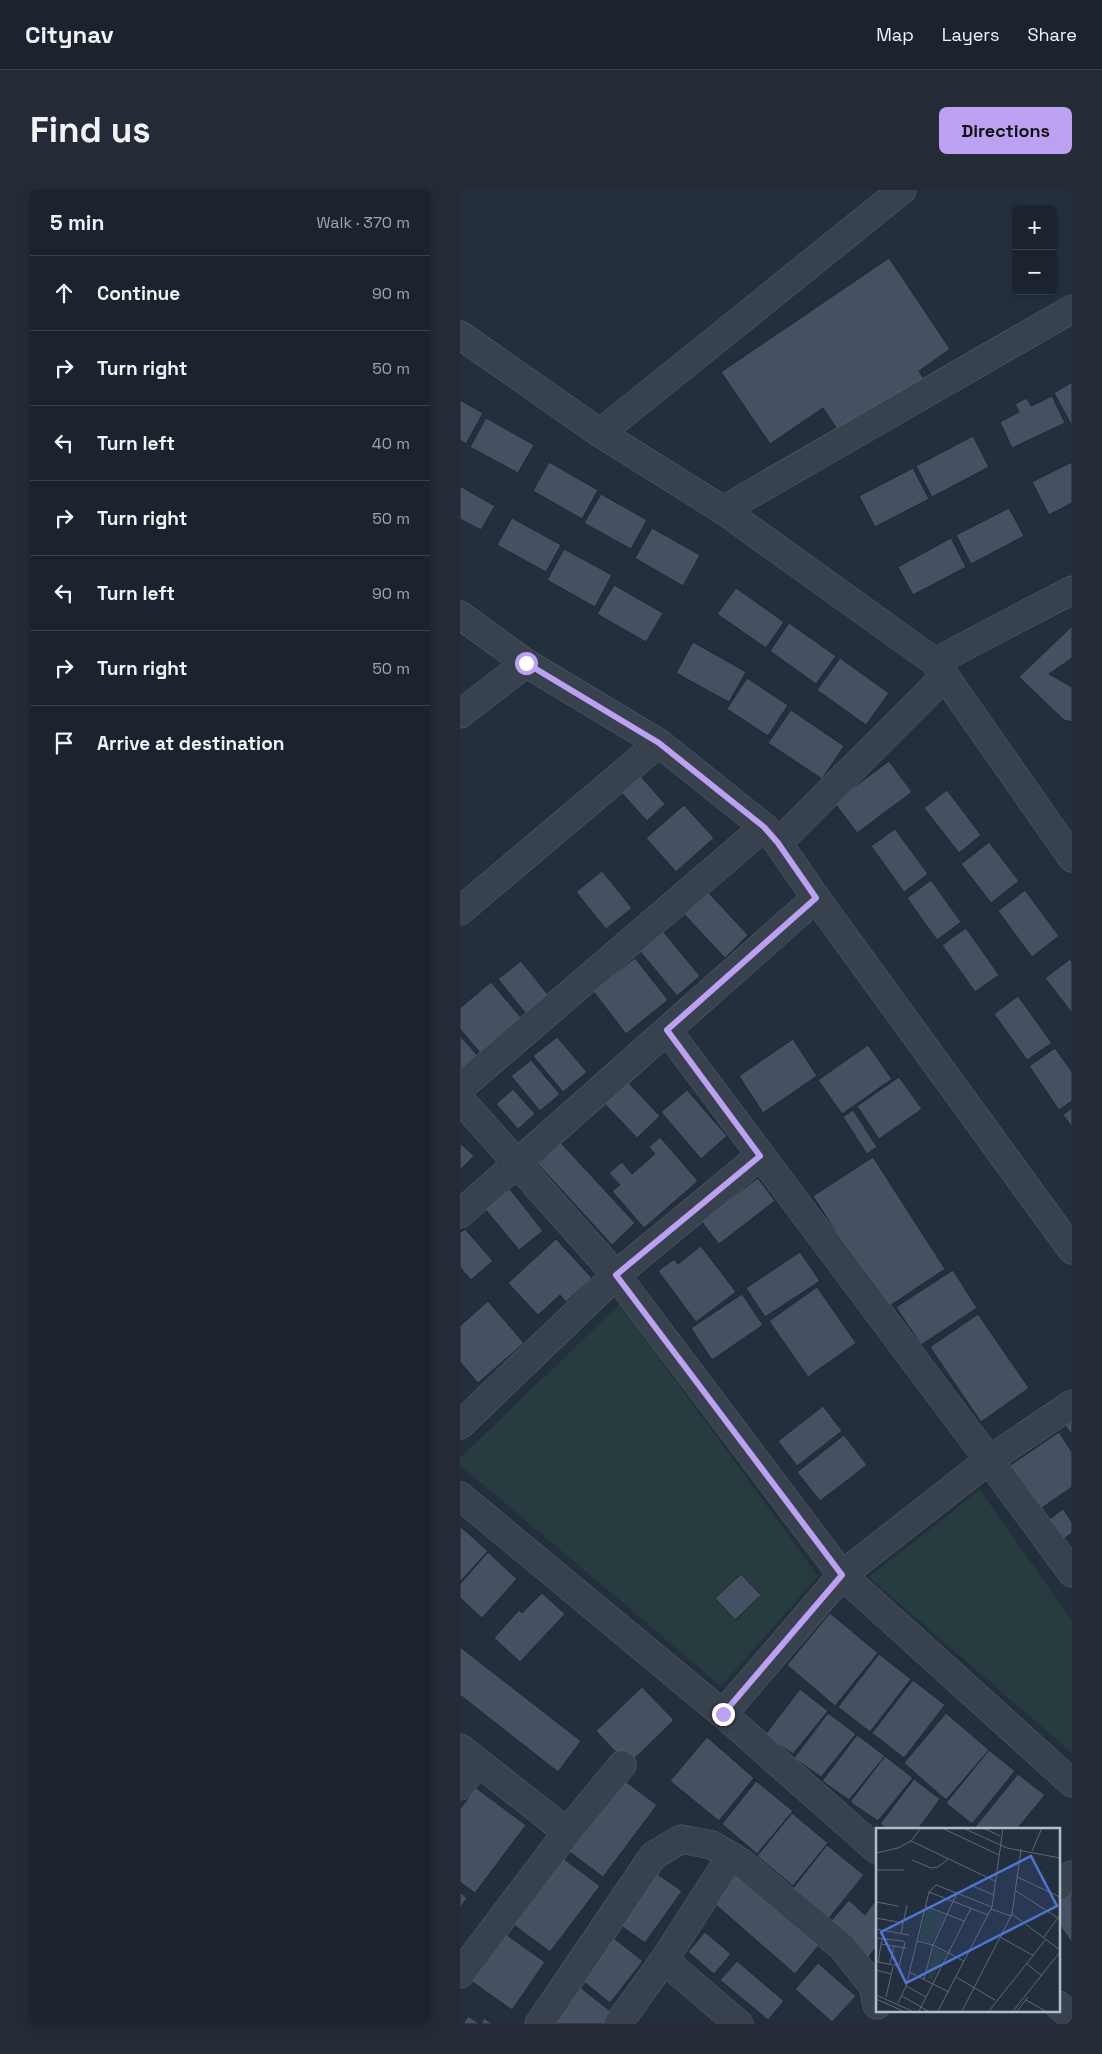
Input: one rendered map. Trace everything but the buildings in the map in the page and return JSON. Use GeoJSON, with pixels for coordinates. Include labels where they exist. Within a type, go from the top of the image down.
{"type":"FeatureCollection","features":[{"type":"Feature","properties":{"kind":"street"},"geometry":{"type":"LineString","coordinates":[[600,433],[902,190]]}},
{"type":"Feature","properties":{"kind":"street"},"geometry":{"type":"LineString","coordinates":[[723,510],[1072,309]]}},
{"type":"Feature","properties":{"kind":"street"},"geometry":{"type":"LineString","coordinates":[[460,336],[600,433],[723,510],[940,669],[1072,858]]}},
{"type":"Feature","properties":{"kind":"street"},"geometry":{"type":"LineString","coordinates":[[460,1088],[771,835],[940,669],[1072,590]]}},
{"type":"Feature","properties":{"kind":"street"},"geometry":{"type":"LineString","coordinates":[[460,615],[526,663],[659,743],[771,835],[1072,1250]]}},
{"type":"Feature","properties":{"kind":"street"},"geometry":{"type":"LineString","coordinates":[[460,714],[526,663]]}},
{"type":"Feature","properties":{"kind":"street"},"geometry":{"type":"LineString","coordinates":[[460,911],[659,743]]}},
{"type":"Feature","properties":{"kind":"street"},"geometry":{"type":"LineString","coordinates":[[460,1214],[816,898]]}},
{"type":"Feature","properties":{"kind":"street"},"geometry":{"type":"LineString","coordinates":[[667,1030],[990,1460],[1072,1573]]}},
{"type":"Feature","properties":{"kind":"street"},"geometry":{"type":"LineString","coordinates":[[460,1099],[616,1275],[842,1575],[1072,1783]]}},
{"type":"Feature","properties":{"kind":"street"},"geometry":{"type":"LineString","coordinates":[[460,1425],[616,1275],[760,1156]]}},
{"type":"Feature","properties":{"kind":"street"},"geometry":{"type":"LineString","coordinates":[[723,1714],[842,1575],[990,1460],[1072,1404]]}},
{"type":"Feature","properties":{"kind":"street"},"geometry":{"type":"LineString","coordinates":[[460,1496],[723,1714],[876,1849]]}},
{"type":"Feature","properties":{"kind":"street"},"geometry":{"type":"LineString","coordinates":[[460,1786],[469,1755],[566,1832]]}},
{"type":"Feature","properties":{"kind":"street"},"geometry":{"type":"LineString","coordinates":[[460,1974],[566,1832],[622,1765]]}},
{"type":"Feature","properties":{"kind":"street"},"geometry":{"type":"LineString","coordinates":[[539,2024],[653,1856],[681,1839],[712,1844],[742,1863],[843,1948],[874,1986],[876,1999]]}},
{"type":"Feature","properties":{"kind":"street"},"geometry":{"type":"LineString","coordinates":[[618,2024],[664,1960],[731,1856]]}},
{"type":"Feature","properties":{"kind":"street"},"geometry":{"type":"LineString","coordinates":[[1060,1884],[1072,1875]]}},
{"type":"Feature","properties":{"kind":"street"},"geometry":{"type":"LineString","coordinates":[[664,1960],[739,2024]]}},
{"type":"Feature","properties":{"kind":"street"},"geometry":{"type":"LineString","coordinates":[[1060,2007],[1072,2017]]}},
{"type":"Feature","properties":{"kind":"street"},"geometry":{"type":"LineString","coordinates":[[867,2024],[876,2011]]}},
{"type":"Feature","properties":{"kind":"green space"},"geometry":{"type":"Polygon","coordinates":[[[620,1304],[818,1576],[721,1686],[460,1465],[460,1458],[620,1304]]]}},
{"type":"Feature","properties":{"kind":"green space"},"geometry":{"type":"Polygon","coordinates":[[[980,1490],[1072,1621],[1072,1753],[869,1577],[980,1490]]]}},
{"type":"Feature","properties":{"kind":"route"},"geometry":{"type":"LineString","coordinates":[[526,663],[659,743],[764,827],[778,843],[816,898],[667,1030],[760,1156],[616,1275],[842,1575],[723,1714]]}}]}
